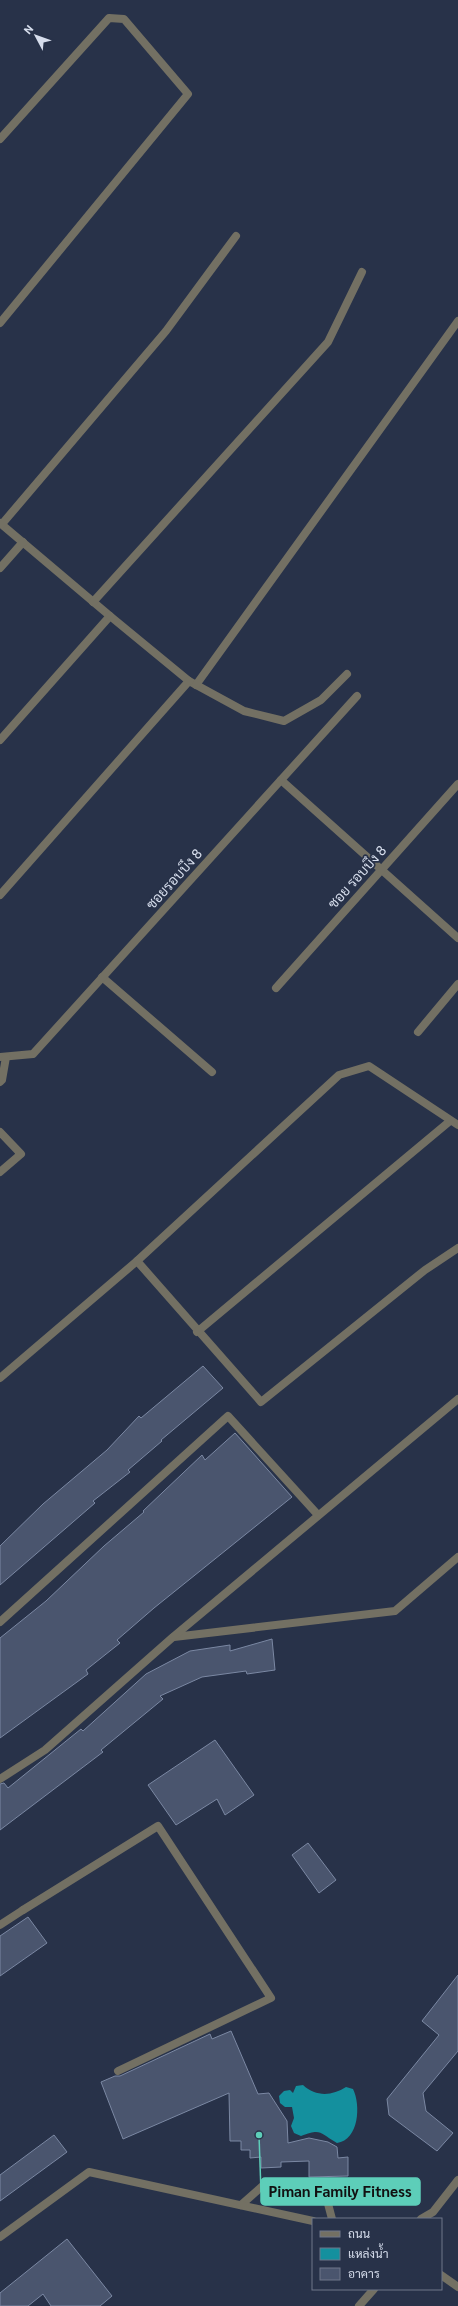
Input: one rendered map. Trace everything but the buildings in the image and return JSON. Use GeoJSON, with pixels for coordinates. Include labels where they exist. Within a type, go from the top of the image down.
{"type":"FeatureCollection","features":[{"type":"Feature","properties":{"kind":"street"},"geometry":{"type":"LineString","coordinates":[[0,139],[110,18],[124,19],[188,94],[0,323]]}},
{"type":"Feature","properties":{"kind":"street"},"geometry":{"type":"LineString","coordinates":[[236,236],[166,331],[1,524],[189,681],[244,711],[284,721],[321,700],[347,674]]}},
{"type":"Feature","properties":{"kind":"street"},"geometry":{"type":"LineString","coordinates":[[93,602],[328,342],[362,272]]}},
{"type":"Feature","properties":{"kind":"street"},"geometry":{"type":"LineString","coordinates":[[196,685],[458,321]]}},
{"type":"Feature","properties":{"kind":"street"},"geometry":{"type":"LineString","coordinates":[[0,568],[23,542]]}},
{"type":"Feature","properties":{"kind":"street"},"geometry":{"type":"LineString","coordinates":[[0,740],[110,616]]}},
{"type":"Feature","properties":{"kind":"street"},"geometry":{"type":"LineString","coordinates":[[0,895],[189,681]]}},
{"type":"Feature","properties":{"kind":"street","name":"ซอยรอบบึง 8"},"geometry":{"type":"LineString","coordinates":[[3,1057],[32,1054],[357,696]]}},
{"type":"Feature","properties":{"kind":"street"},"geometry":{"type":"LineString","coordinates":[[281,780],[458,938]]}},
{"type":"Feature","properties":{"kind":"street","name":"ซอย รอบบึง 8"},"geometry":{"type":"LineString","coordinates":[[276,988],[458,784]]}},
{"type":"Feature","properties":{"kind":"street"},"geometry":{"type":"LineString","coordinates":[[102,977],[212,1072]]}},
{"type":"Feature","properties":{"kind":"street"},"geometry":{"type":"LineString","coordinates":[[418,1032],[458,984]]}},
{"type":"Feature","properties":{"kind":"street"},"geometry":{"type":"LineString","coordinates":[[0,1082],[2,1080],[3,1057]]}},
{"type":"Feature","properties":{"kind":"street"},"geometry":{"type":"LineString","coordinates":[[0,1378],[137,1260],[339,1075],[369,1066],[458,1125]]}},
{"type":"Feature","properties":{"kind":"street"},"geometry":{"type":"LineString","coordinates":[[197,1332],[450,1121]]}},
{"type":"Feature","properties":{"kind":"street"},"geometry":{"type":"LineString","coordinates":[[0,1132],[21,1154],[0,1172]]}},
{"type":"Feature","properties":{"kind":"street"},"geometry":{"type":"LineString","coordinates":[[137,1260],[197,1332],[261,1402],[425,1270],[458,1248]]}},
{"type":"Feature","properties":{"kind":"street"},"geometry":{"type":"LineString","coordinates":[[0,1779],[45,1750],[173,1637],[458,1399]]}},
{"type":"Feature","properties":{"kind":"street"},"geometry":{"type":"LineString","coordinates":[[0,1622],[228,1416],[318,1515]]}},
{"type":"Feature","properties":{"kind":"street"},"geometry":{"type":"LineString","coordinates":[[173,1637],[395,1611],[458,1558]]}},
{"type":"Feature","properties":{"kind":"street"},"geometry":{"type":"LineString","coordinates":[[0,1925],[158,1826],[270,1998],[118,2071]]}},
{"type":"Feature","properties":{"kind":"street"},"geometry":{"type":"LineString","coordinates":[[0,2237],[89,2172],[312,2221]]}},
{"type":"Feature","properties":{"kind":"street"},"geometry":{"type":"LineString","coordinates":[[423,2218],[433,2212],[458,2180]]}},
{"type":"Feature","properties":{"kind":"street"},"geometry":{"type":"LineString","coordinates":[[241,2205],[267,2182],[326,2196],[332,2218]]}},
{"type":"Feature","properties":{"kind":"street"},"geometry":{"type":"LineString","coordinates":[[442,2276],[458,2287]]}},
{"type":"Feature","properties":{"kind":"street"},"geometry":{"type":"LineString","coordinates":[[360,2306],[373,2290]]}},
{"type":"Feature","properties":{"kind":"water"},"geometry":{"type":"Polygon","coordinates":[[[303,2085],[313,2092],[324,2094],[335,2092],[346,2087],[353,2089],[356,2096],[357,2112],[354,2129],[350,2136],[337,2143],[317,2132],[301,2136],[294,2133],[291,2126],[294,2118],[292,2107],[285,2107],[280,2103],[279,2096],[284,2091],[290,2090],[293,2093],[296,2086],[303,2085]]]}},
{"type":"Feature","properties":{"kind":"place","name":"Piman Family Fitness"},"geometry":{"type":"Point","coordinates":[259,2135]}}]}
